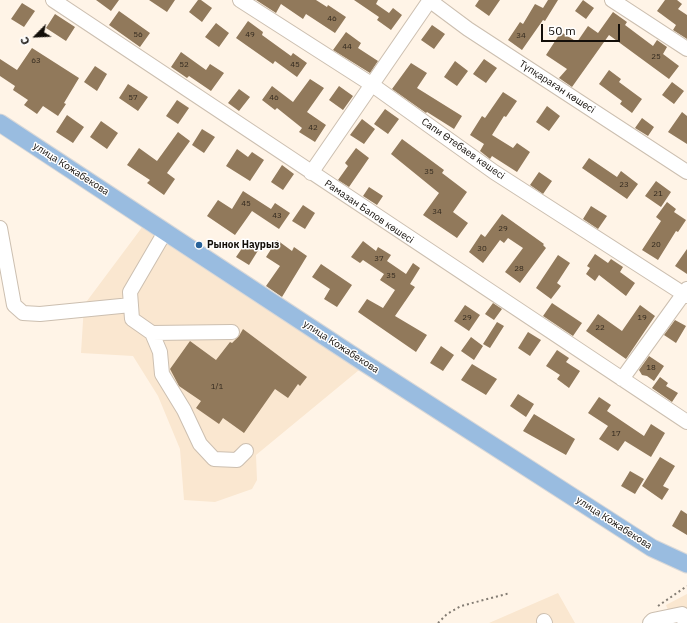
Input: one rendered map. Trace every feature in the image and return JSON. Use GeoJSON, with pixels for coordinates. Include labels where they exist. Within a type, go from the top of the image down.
{"type":"FeatureCollection","features":[{"type":"Feature","properties":{"kind":"main road","name":"улица Кожабекова"},"geometry":{"type":"LineString","coordinates":[[0,123],[369,366],[652,548],[687,564]]}},
{"type":"Feature","properties":{"kind":"street","name":"Рамазан Бапов көшесі"},"geometry":{"type":"LineString","coordinates":[[53,0],[687,422]]}},
{"type":"Feature","properties":{"kind":"street","name":"Сапи Өтебаев көшесі"},"geometry":{"type":"LineString","coordinates":[[240,0],[372,84],[494,172],[686,293]]}},
{"type":"Feature","properties":{"kind":"street"},"geometry":{"type":"LineString","coordinates":[[311,173],[429,0]]}},
{"type":"Feature","properties":{"kind":"street","name":"Түпқараған көшесі"},"geometry":{"type":"LineString","coordinates":[[429,0],[475,33],[687,172]]}},
{"type":"Feature","properties":{"kind":"street"},"geometry":{"type":"LineString","coordinates":[[612,0],[687,49]]}},
{"type":"Feature","properties":{"kind":"street"},"geometry":{"type":"LineString","coordinates":[[0,228],[14,305],[23,313],[40,314],[131,305]]}},
{"type":"Feature","properties":{"kind":"street"},"geometry":{"type":"LineString","coordinates":[[165,232],[130,292],[132,319],[152,332],[232,332]]}},
{"type":"Feature","properties":{"kind":"street"},"geometry":{"type":"LineString","coordinates":[[622,379],[686,293]]}},
{"type":"Feature","properties":{"kind":"street"},"geometry":{"type":"LineString","coordinates":[[152,332],[160,352],[162,374],[184,410],[200,444],[214,459],[237,460],[246,451]]}},
{"type":"Feature","properties":{"kind":"street"},"geometry":{"type":"LineString","coordinates":[[652,622],[682,614],[686,623]]}},
{"type":"Feature","properties":{"kind":"path"},"geometry":{"type":"LineString","coordinates":[[652,622],[654,610],[687,586]]}},
{"type":"Feature","properties":{"kind":"path"},"geometry":{"type":"LineString","coordinates":[[438,623],[448,614],[461,606],[510,593]]}},
{"type":"Feature","properties":{"kind":"shaded area"},"geometry":{"type":"Polygon","coordinates":[[[143,226],[359,370],[256,455],[257,480],[252,489],[215,502],[184,500],[180,449],[158,396],[133,356],[81,353],[84,305],[143,226]]]}},
{"type":"Feature","properties":{"kind":"shaded area"},"geometry":{"type":"Polygon","coordinates":[[[558,593],[575,623],[489,623],[558,593]]]}},
{"type":"Feature","properties":{"kind":"shaded area"},"geometry":{"type":"Polygon","coordinates":[[[687,594],[687,623],[673,623],[666,605],[687,594]]]}},
{"type":"Feature","properties":{"kind":"building"},"geometry":{"type":"Polygon","coordinates":[[[96,0],[119,0],[111,11],[96,0]]]}},
{"type":"Feature","properties":{"kind":"building"},"geometry":{"type":"Polygon","coordinates":[[[149,0],[175,0],[167,12],[149,0]]]}},
{"type":"Feature","properties":{"kind":"building"},"geometry":{"type":"Polygon","coordinates":[[[198,0],[201,0],[212,8],[202,22],[189,12],[198,0]]]}},
{"type":"Feature","properties":{"kind":"building"},"geometry":{"type":"Polygon","coordinates":[[[256,0],[316,0],[327,7],[328,5],[346,17],[335,33],[306,14],[303,19],[281,4],[276,13],[256,0]]]}},
{"type":"Feature","properties":{"kind":"building"},"geometry":{"type":"Polygon","coordinates":[[[354,0],[378,0],[376,4],[389,13],[393,8],[402,15],[391,30],[377,20],[379,17],[354,0]]]}},
{"type":"Feature","properties":{"kind":"building"},"geometry":{"type":"Polygon","coordinates":[[[479,0],[500,0],[489,16],[475,6],[479,0]]]}},
{"type":"Feature","properties":{"kind":"building"},"geometry":{"type":"Polygon","coordinates":[[[548,0],[558,0],[545,21],[543,20],[522,50],[508,40],[520,22],[523,24],[535,4],[543,8],[548,0]]]}},
{"type":"Feature","properties":{"kind":"building"},"geometry":{"type":"Polygon","coordinates":[[[583,0],[594,8],[586,19],[575,11],[583,0]]]}},
{"type":"Feature","properties":{"kind":"building"},"geometry":{"type":"Polygon","coordinates":[[[665,0],[677,0],[682,4],[678,9],[687,15],[687,39],[673,30],[676,25],[657,11],[665,0]]]}},
{"type":"Feature","properties":{"kind":"building"},"geometry":{"type":"Polygon","coordinates":[[[22,3],[35,11],[24,27],[11,19],[22,3]]]}},
{"type":"Feature","properties":{"kind":"building"},"geometry":{"type":"Polygon","coordinates":[[[119,11],[150,33],[140,47],[109,25],[119,11]]]}},
{"type":"Feature","properties":{"kind":"building"},"geometry":{"type":"Polygon","coordinates":[[[613,12],[627,22],[625,25],[653,46],[657,40],[667,47],[663,54],[679,66],[669,79],[609,35],[572,87],[559,78],[567,69],[546,55],[561,32],[577,42],[588,26],[598,33],[613,12]]]}},
{"type":"Feature","properties":{"kind":"building"},"geometry":{"type":"Polygon","coordinates":[[[55,14],[75,27],[66,41],[46,28],[55,14]]]}},
{"type":"Feature","properties":{"kind":"building"},"geometry":{"type":"Polygon","coordinates":[[[248,21],[263,32],[262,35],[291,56],[293,53],[307,63],[297,77],[275,61],[273,64],[236,38],[248,21]]]}},
{"type":"Feature","properties":{"kind":"building"},"geometry":{"type":"Polygon","coordinates":[[[216,23],[229,33],[219,47],[205,37],[216,23]]]}},
{"type":"Feature","properties":{"kind":"building"},"geometry":{"type":"Polygon","coordinates":[[[432,25],[445,34],[434,49],[421,40],[432,25]]]}},
{"type":"Feature","properties":{"kind":"building"},"geometry":{"type":"Polygon","coordinates":[[[346,32],[361,43],[358,48],[378,61],[370,73],[333,50],[346,32]]]}},
{"type":"Feature","properties":{"kind":"building"},"geometry":{"type":"Polygon","coordinates":[[[32,48],[79,78],[58,116],[43,106],[37,114],[24,105],[28,100],[13,90],[15,86],[0,76],[0,59],[17,70],[32,48]]]}},
{"type":"Feature","properties":{"kind":"building"},"geometry":{"type":"Polygon","coordinates":[[[181,52],[206,70],[210,64],[224,73],[211,91],[189,76],[187,78],[171,67],[181,52]]]}},
{"type":"Feature","properties":{"kind":"building"},"geometry":{"type":"Polygon","coordinates":[[[484,59],[497,68],[486,83],[473,74],[484,59]]]}},
{"type":"Feature","properties":{"kind":"building"},"geometry":{"type":"Polygon","coordinates":[[[455,61],[468,71],[457,86],[444,77],[455,61]]]}},
{"type":"Feature","properties":{"kind":"building"},"geometry":{"type":"Polygon","coordinates":[[[411,63],[427,73],[417,88],[462,116],[454,129],[427,112],[426,113],[392,89],[411,63]]]}},
{"type":"Feature","properties":{"kind":"building"},"geometry":{"type":"Polygon","coordinates":[[[95,66],[107,74],[97,91],[84,82],[95,66]]]}},
{"type":"Feature","properties":{"kind":"building"},"geometry":{"type":"Polygon","coordinates":[[[609,70],[621,79],[619,82],[642,99],[632,113],[620,104],[622,101],[599,84],[609,70]]]}},
{"type":"Feature","properties":{"kind":"building"},"geometry":{"type":"Polygon","coordinates":[[[310,79],[324,88],[307,112],[326,125],[315,142],[299,132],[302,128],[277,108],[275,110],[262,100],[272,86],[293,102],[310,79]]]}},
{"type":"Feature","properties":{"kind":"building"},"geometry":{"type":"Polygon","coordinates":[[[672,82],[684,91],[674,104],[662,95],[672,82]]]}},
{"type":"Feature","properties":{"kind":"building"},"geometry":{"type":"Polygon","coordinates":[[[128,84],[148,97],[138,111],[119,98],[128,84]]]}},
{"type":"Feature","properties":{"kind":"building"},"geometry":{"type":"Polygon","coordinates":[[[339,86],[353,96],[343,110],[329,100],[339,86]]]}},
{"type":"Feature","properties":{"kind":"building"},"geometry":{"type":"Polygon","coordinates":[[[239,89],[250,97],[239,111],[228,103],[239,89]]]}},
{"type":"Feature","properties":{"kind":"building"},"geometry":{"type":"Polygon","coordinates":[[[503,92],[517,101],[506,117],[504,116],[492,135],[513,148],[517,143],[530,152],[517,172],[492,156],[490,159],[480,151],[484,144],[470,135],[482,116],[485,118],[503,92]]]}},
{"type":"Feature","properties":{"kind":"building"},"geometry":{"type":"Polygon","coordinates":[[[177,100],[189,108],[178,124],[166,116],[177,100]]]}},
{"type":"Feature","properties":{"kind":"building"},"geometry":{"type":"Polygon","coordinates":[[[547,106],[560,116],[549,131],[536,122],[547,106]]]}},
{"type":"Feature","properties":{"kind":"building"},"geometry":{"type":"Polygon","coordinates":[[[385,109],[399,119],[388,134],[374,124],[385,109]]]}},
{"type":"Feature","properties":{"kind":"building"},"geometry":{"type":"Polygon","coordinates":[[[682,112],[687,116],[687,144],[668,132],[682,112]]]}},
{"type":"Feature","properties":{"kind":"building"},"geometry":{"type":"Polygon","coordinates":[[[67,115],[84,127],[73,143],[56,132],[67,115]]]}},
{"type":"Feature","properties":{"kind":"building"},"geometry":{"type":"Polygon","coordinates":[[[642,118],[654,127],[648,136],[635,128],[642,118]]]}},
{"type":"Feature","properties":{"kind":"building"},"geometry":{"type":"Polygon","coordinates":[[[362,119],[375,129],[364,144],[350,135],[362,119]]]}},
{"type":"Feature","properties":{"kind":"building"},"geometry":{"type":"Polygon","coordinates":[[[101,121],[118,133],[107,149],[90,137],[101,121]]]}},
{"type":"Feature","properties":{"kind":"building"},"geometry":{"type":"Polygon","coordinates":[[[202,129],[215,137],[204,153],[192,145],[202,129]]]}},
{"type":"Feature","properties":{"kind":"building"},"geometry":{"type":"Polygon","coordinates":[[[178,132],[190,141],[167,173],[175,179],[164,195],[147,183],[150,180],[127,165],[139,148],[157,161],[178,132]]]}},
{"type":"Feature","properties":{"kind":"building"},"geometry":{"type":"Polygon","coordinates":[[[402,139],[444,170],[442,173],[467,192],[453,212],[468,223],[457,238],[423,215],[439,193],[391,154],[402,139]]]}},
{"type":"Feature","properties":{"kind":"building"},"geometry":{"type":"Polygon","coordinates":[[[356,148],[369,158],[349,187],[338,180],[348,166],[345,163],[356,148]]]}},
{"type":"Feature","properties":{"kind":"building"},"geometry":{"type":"Polygon","coordinates":[[[237,149],[248,157],[252,152],[264,160],[250,181],[226,166],[237,149]]]}},
{"type":"Feature","properties":{"kind":"building"},"geometry":{"type":"Polygon","coordinates":[[[589,158],[617,177],[621,171],[638,184],[627,199],[582,168],[589,158]]]}},
{"type":"Feature","properties":{"kind":"building"},"geometry":{"type":"Polygon","coordinates":[[[282,165],[294,174],[283,190],[271,182],[282,165]]]}},
{"type":"Feature","properties":{"kind":"building"},"geometry":{"type":"Polygon","coordinates":[[[539,172],[552,181],[543,194],[530,185],[539,172]]]}},
{"type":"Feature","properties":{"kind":"building"},"geometry":{"type":"Polygon","coordinates":[[[656,181],[671,192],[661,207],[645,196],[656,181]]]}},
{"type":"Feature","properties":{"kind":"building"},"geometry":{"type":"Polygon","coordinates":[[[369,187],[383,196],[377,205],[363,196],[369,187]]]}},
{"type":"Feature","properties":{"kind":"building"},"geometry":{"type":"Polygon","coordinates":[[[243,191],[271,209],[275,203],[290,213],[279,229],[252,211],[235,235],[207,216],[218,200],[232,209],[243,191]]]}},
{"type":"Feature","properties":{"kind":"building"},"geometry":{"type":"Polygon","coordinates":[[[667,202],[676,209],[674,212],[686,220],[678,232],[676,231],[658,260],[642,250],[661,221],[656,217],[667,202]]]}},
{"type":"Feature","properties":{"kind":"building"},"geometry":{"type":"Polygon","coordinates":[[[303,205],[315,213],[305,229],[292,221],[303,205]]]}},
{"type":"Feature","properties":{"kind":"building"},"geometry":{"type":"Polygon","coordinates":[[[591,206],[607,216],[598,229],[583,219],[591,206]]]}},
{"type":"Feature","properties":{"kind":"building"},"geometry":{"type":"Polygon","coordinates":[[[502,214],[544,244],[543,245],[546,248],[520,283],[505,272],[523,248],[508,238],[504,243],[500,240],[483,263],[469,252],[481,234],[485,237],[502,214]]]}},
{"type":"Feature","properties":{"kind":"building"},"geometry":{"type":"Polygon","coordinates":[[[277,240],[292,251],[294,247],[307,256],[282,297],[266,286],[280,266],[266,257],[277,240]]]}},
{"type":"Feature","properties":{"kind":"building"},"geometry":{"type":"Polygon","coordinates":[[[247,241],[259,249],[249,265],[236,257],[247,241]]]}},
{"type":"Feature","properties":{"kind":"building"},"geometry":{"type":"Polygon","coordinates":[[[363,241],[376,251],[378,247],[391,255],[387,261],[406,274],[413,263],[420,268],[410,284],[415,287],[395,316],[427,335],[416,352],[358,312],[367,299],[383,308],[395,290],[380,280],[384,274],[363,260],[360,263],[351,257],[363,241]]]}},
{"type":"Feature","properties":{"kind":"building"},"geometry":{"type":"Polygon","coordinates":[[[687,249],[687,274],[675,266],[687,249]]]}},
{"type":"Feature","properties":{"kind":"building"},"geometry":{"type":"Polygon","coordinates":[[[595,254],[608,263],[611,259],[623,267],[620,272],[635,283],[626,296],[599,275],[595,281],[586,274],[590,268],[587,266],[595,254]]]}},
{"type":"Feature","properties":{"kind":"building"},"geometry":{"type":"Polygon","coordinates":[[[558,255],[570,263],[557,283],[561,286],[551,299],[536,288],[558,255]]]}},
{"type":"Feature","properties":{"kind":"building"},"geometry":{"type":"Polygon","coordinates":[[[321,264],[352,285],[337,307],[324,299],[330,289],[312,277],[321,264]]]}},
{"type":"Feature","properties":{"kind":"building"},"geometry":{"type":"Polygon","coordinates":[[[493,303],[502,309],[494,320],[485,314],[493,303]]]}},
{"type":"Feature","properties":{"kind":"building"},"geometry":{"type":"Polygon","coordinates":[[[552,303],[582,323],[573,336],[543,316],[552,303]]]}},
{"type":"Feature","properties":{"kind":"building"},"geometry":{"type":"Polygon","coordinates":[[[465,305],[480,315],[469,331],[454,321],[465,305]]]}},
{"type":"Feature","properties":{"kind":"building"},"geometry":{"type":"Polygon","coordinates":[[[640,305],[655,316],[626,359],[586,331],[598,314],[622,331],[640,305]]]}},
{"type":"Feature","properties":{"kind":"building"},"geometry":{"type":"Polygon","coordinates":[[[675,320],[686,326],[676,343],[664,335],[675,320]]]}},
{"type":"Feature","properties":{"kind":"building"},"geometry":{"type":"Polygon","coordinates":[[[497,322],[504,326],[490,348],[483,344],[497,322]]]}},
{"type":"Feature","properties":{"kind":"building"},"geometry":{"type":"Polygon","coordinates":[[[243,329],[307,377],[300,386],[298,384],[288,398],[275,389],[244,433],[223,418],[219,424],[196,408],[201,401],[179,386],[170,369],[190,341],[216,360],[230,342],[232,343],[239,336],[243,329]]]}},
{"type":"Feature","properties":{"kind":"building"},"geometry":{"type":"Polygon","coordinates":[[[528,332],[541,340],[530,356],[518,348],[528,332]]]}},
{"type":"Feature","properties":{"kind":"building"},"geometry":{"type":"Polygon","coordinates":[[[471,337],[483,346],[474,360],[461,351],[471,337]]]}},
{"type":"Feature","properties":{"kind":"building"},"geometry":{"type":"Polygon","coordinates":[[[441,346],[454,355],[443,371],[430,363],[441,346]]]}},
{"type":"Feature","properties":{"kind":"building"},"geometry":{"type":"Polygon","coordinates":[[[557,350],[569,358],[566,362],[580,371],[569,388],[557,379],[560,375],[546,366],[557,350]]]}},
{"type":"Feature","properties":{"kind":"building"},"geometry":{"type":"Polygon","coordinates":[[[649,356],[664,366],[654,381],[647,376],[642,375],[639,370],[649,356]]]}},
{"type":"Feature","properties":{"kind":"building"},"geometry":{"type":"Polygon","coordinates":[[[472,364],[497,379],[486,395],[461,380],[472,364]]]}},
{"type":"Feature","properties":{"kind":"building"},"geometry":{"type":"Polygon","coordinates":[[[660,377],[668,383],[666,386],[678,393],[672,402],[652,388],[660,377]]]}},
{"type":"Feature","properties":{"kind":"building"},"geometry":{"type":"Polygon","coordinates":[[[518,394],[534,404],[526,417],[510,406],[518,394]]]}},
{"type":"Feature","properties":{"kind":"building"},"geometry":{"type":"Polygon","coordinates":[[[599,397],[611,405],[607,411],[644,436],[651,424],[665,433],[651,457],[625,441],[618,451],[599,439],[608,426],[588,413],[599,397]]]}},
{"type":"Feature","properties":{"kind":"building"},"geometry":{"type":"Polygon","coordinates":[[[534,414],[575,439],[566,455],[523,431],[534,414]]]}},
{"type":"Feature","properties":{"kind":"building"},"geometry":{"type":"Polygon","coordinates":[[[660,457],[675,466],[663,486],[669,489],[662,500],[642,486],[660,457]]]}},
{"type":"Feature","properties":{"kind":"building"},"geometry":{"type":"Polygon","coordinates":[[[630,471],[644,479],[635,494],[621,486],[630,471]]]}},
{"type":"Feature","properties":{"kind":"building"},"geometry":{"type":"Polygon","coordinates":[[[681,510],[687,514],[687,535],[672,526],[681,510]]]}},
{"type":"Feature","properties":{"kind":"place","name":"Рынок Наурыз"},"geometry":{"type":"Point","coordinates":[199,245]}}]}
